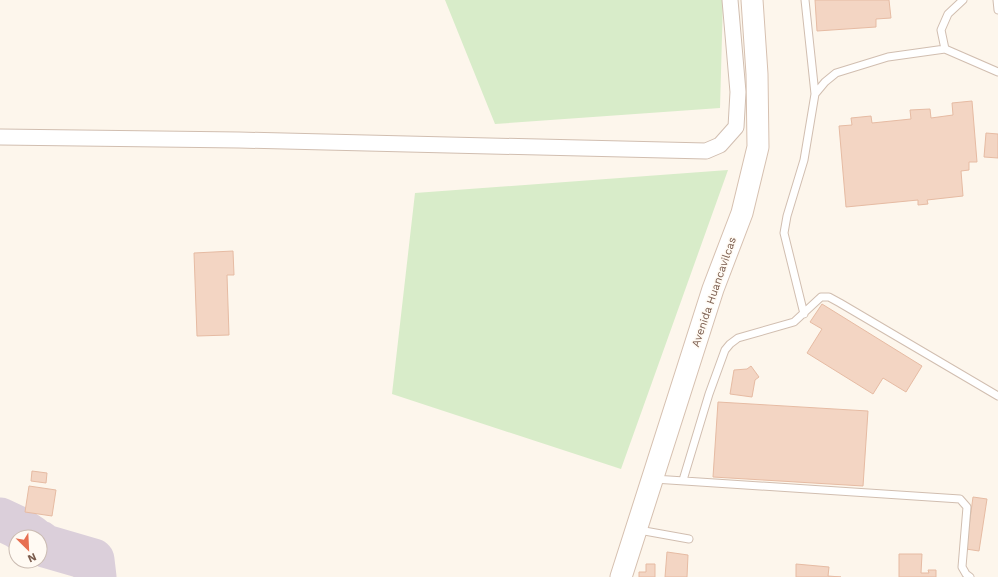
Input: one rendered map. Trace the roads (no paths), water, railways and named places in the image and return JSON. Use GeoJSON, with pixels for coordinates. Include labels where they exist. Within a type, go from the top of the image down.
{"type":"FeatureCollection","features":[{"type":"Feature","properties":{"kind":"street"},"geometry":{"type":"LineString","coordinates":[[0,137],[239,140],[706,151],[720,145],[736,127],[738,92],[730,0]]}},
{"type":"Feature","properties":{"kind":"street","name":"Avenida Huancavilcas"},"geometry":{"type":"LineString","coordinates":[[621,577],[713,290],[742,213],[758,147],[758,74],[752,0]]}},
{"type":"Feature","properties":{"kind":"lane"},"geometry":{"type":"LineString","coordinates":[[804,314],[784,233],[787,216],[804,160],[815,94],[805,0]]}},
{"type":"Feature","properties":{"kind":"lane"},"geometry":{"type":"LineString","coordinates":[[945,49],[942,30],[948,14],[963,0]]}},
{"type":"Feature","properties":{"kind":"lane"},"geometry":{"type":"LineString","coordinates":[[997,0],[998,10]]}},
{"type":"Feature","properties":{"kind":"lane"},"geometry":{"type":"LineString","coordinates":[[815,94],[824,82],[836,73],[888,57],[945,49],[998,72]]}},
{"type":"Feature","properties":{"kind":"lane"},"geometry":{"type":"LineString","coordinates":[[683,480],[709,394],[725,350],[738,338],[786,325],[804,314],[815,301],[821,298],[829,297],[998,396]]}},
{"type":"Feature","properties":{"kind":"lane"},"geometry":{"type":"LineString","coordinates":[[653,478],[960,499],[964,501],[967,507],[962,566],[966,574],[970,577]]}},
{"type":"Feature","properties":{"kind":"lane"},"geometry":{"type":"LineString","coordinates":[[637,529],[689,539]]}}]}
